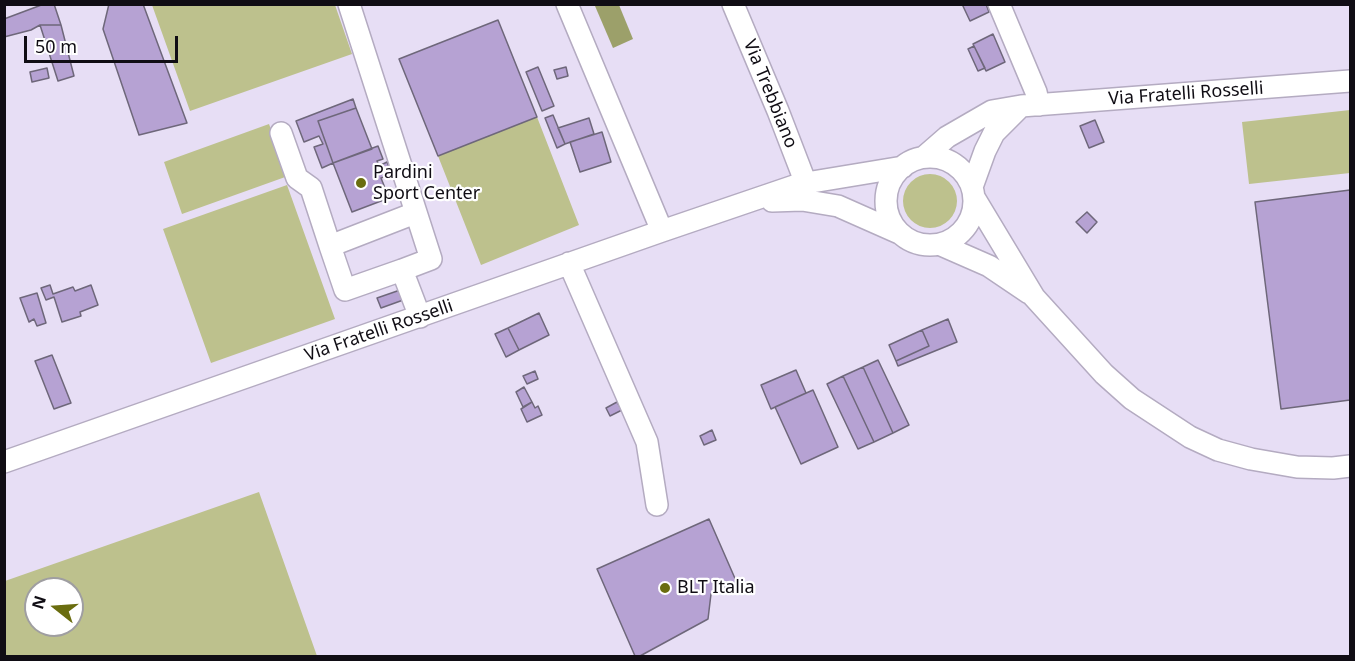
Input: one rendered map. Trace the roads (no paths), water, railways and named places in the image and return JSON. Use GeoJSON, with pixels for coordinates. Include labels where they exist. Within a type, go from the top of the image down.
{"type":"FeatureCollection","features":[{"type":"Feature","properties":{"kind":"street"},"geometry":{"type":"LineString","coordinates":[[281,133],[297,178],[311,189],[345,290],[431,259],[348,4]]}},
{"type":"Feature","properties":{"kind":"street"},"geometry":{"type":"LineString","coordinates":[[567,4],[662,231]]}},
{"type":"Feature","properties":{"kind":"street","name":"Via Trebbiano"},"geometry":{"type":"LineString","coordinates":[[733,4],[778,111],[802,176],[800,184]]}},
{"type":"Feature","properties":{"kind":"street"},"geometry":{"type":"LineString","coordinates":[[999,4],[1036,92],[1030,105],[994,133],[984,151],[973,193],[973,214],[966,228],[955,238],[941,244],[926,246],[911,242],[899,233],[890,221],[886,207],[887,192],[893,178],[903,166],[924,158],[936,157],[948,160],[967,176],[973,193],[1034,297],[1104,374],[1132,399],[1190,437],[1218,450],[1251,459],[1297,467],[1350,466]]}},
{"type":"Feature","properties":{"kind":"street","name":"Via Fratelli Rosselli"},"geometry":{"type":"LineString","coordinates":[[924,158],[947,137],[992,111],[1030,105],[1350,81]]}},
{"type":"Feature","properties":{"kind":"street","name":"Via Fratelli Rosselli"},"geometry":{"type":"LineString","coordinates":[[4,462],[800,184],[903,166]]}},
{"type":"Feature","properties":{"kind":"street","name":"Via Fratelli Rosselli"},"geometry":{"type":"LineString","coordinates":[[753,201],[802,200],[838,206],[899,233]]}},
{"type":"Feature","properties":{"kind":"street"},"geometry":{"type":"LineString","coordinates":[[330,246],[415,213]]}},
{"type":"Feature","properties":{"kind":"street"},"geometry":{"type":"LineString","coordinates":[[941,244],[990,266],[1034,297]]}},
{"type":"Feature","properties":{"kind":"street"},"geometry":{"type":"LineString","coordinates":[[569,263],[647,442],[657,505]]}},
{"type":"Feature","properties":{"kind":"street"},"geometry":{"type":"LineString","coordinates":[[402,270],[420,317]]}},
{"type":"Feature","properties":{"kind":"place","name":"Pardini Sport Center"},"geometry":{"type":"Point","coordinates":[361,183]}},
{"type":"Feature","properties":{"kind":"place","name":"BLT Italia"},"geometry":{"type":"Point","coordinates":[665,588]}}]}
